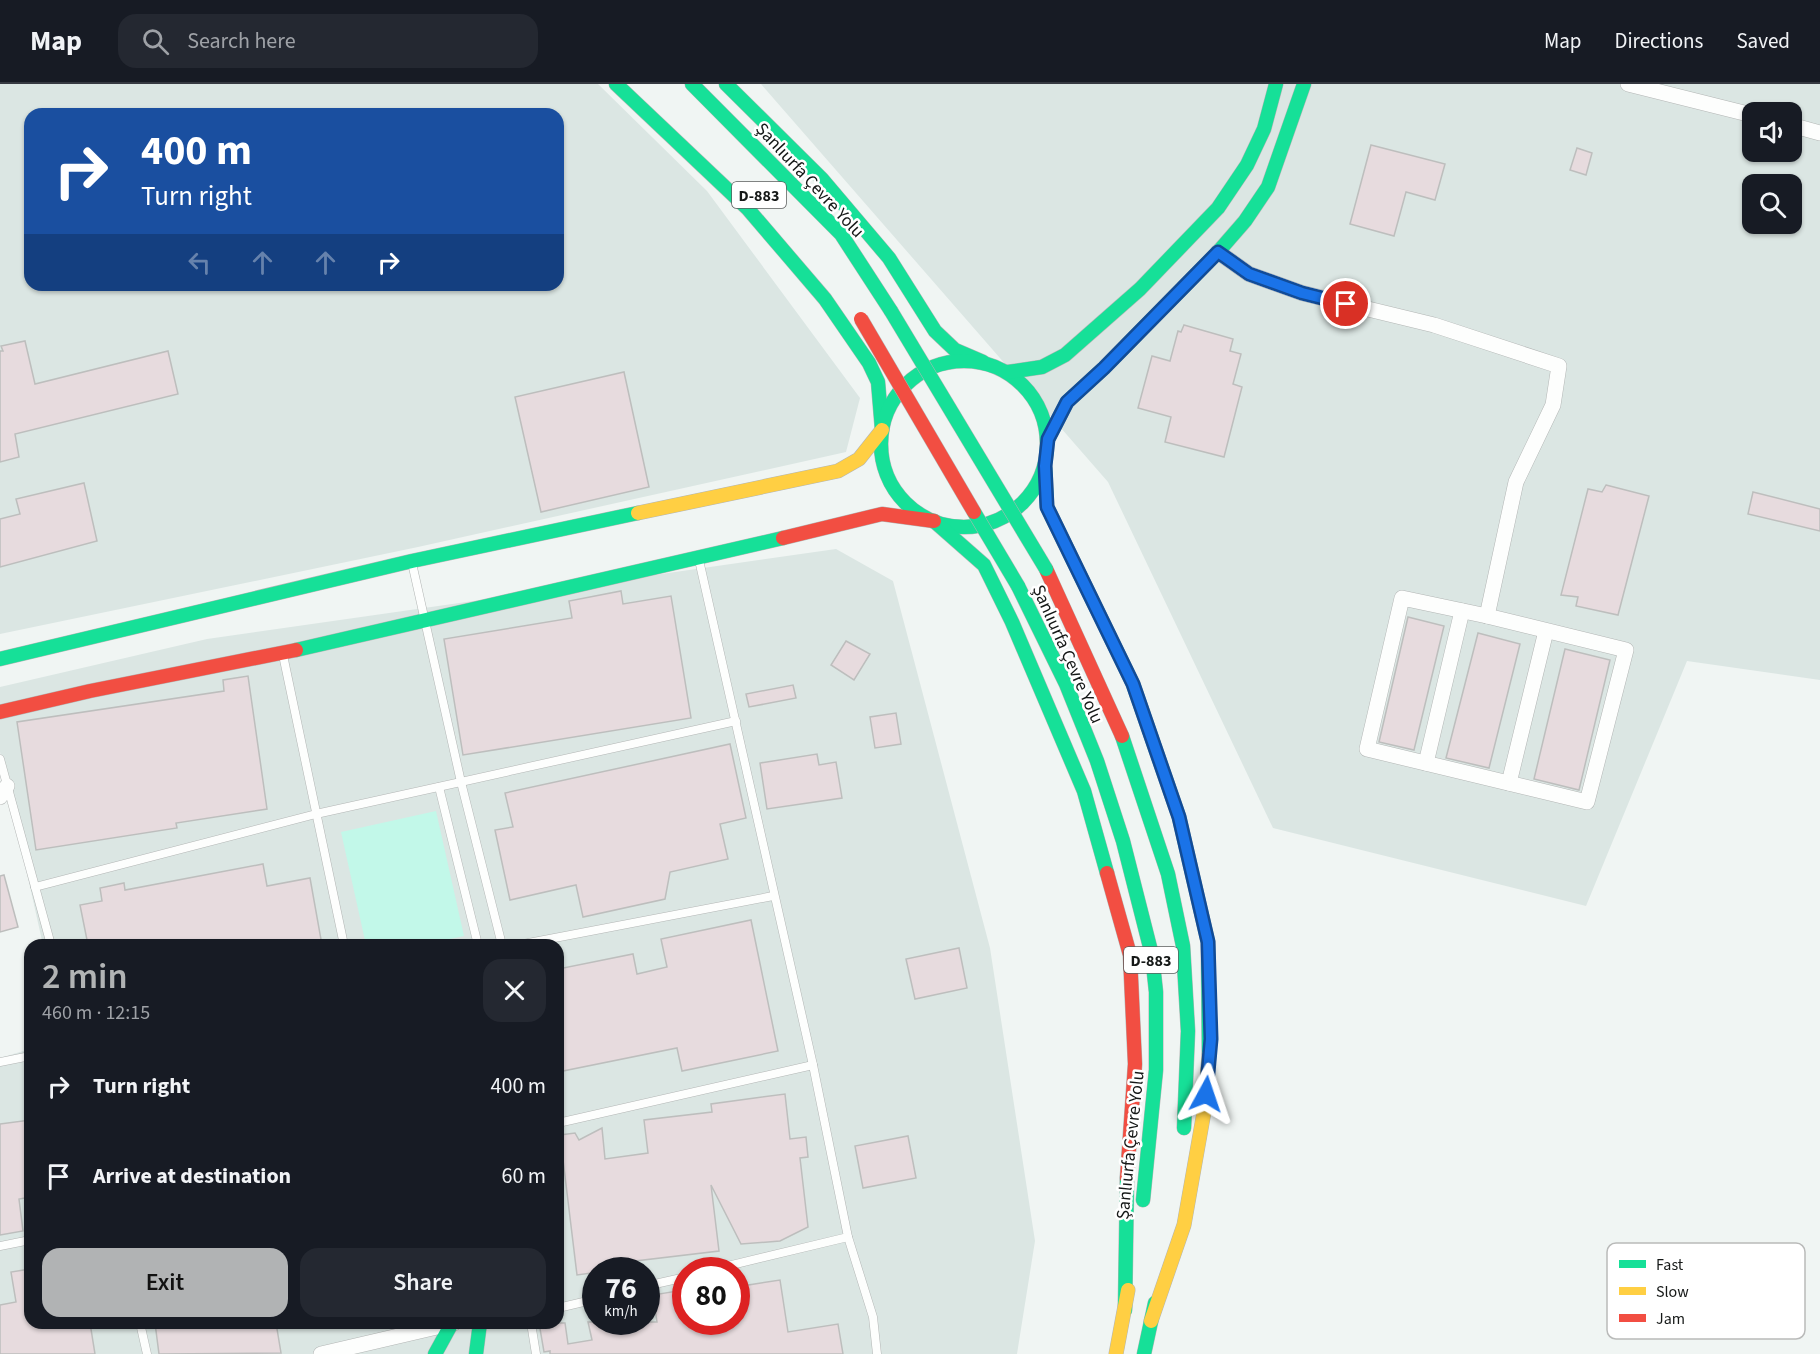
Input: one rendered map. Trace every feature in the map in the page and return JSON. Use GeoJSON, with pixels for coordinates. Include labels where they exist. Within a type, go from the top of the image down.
{"type":"FeatureCollection","features":[{"type":"Feature","properties":{"kind":"main road"},"geometry":{"type":"LineString","coordinates":[[616,84],[748,209],[825,299],[869,363],[878,382],[882,458],[892,485],[910,507],[934,521],[984,565],[1012,622],[1084,791],[1130,955],[1135,1064],[1127,1180],[1125,1310]]}},
{"type":"Feature","properties":{"kind":"main road","name":"Şanlıurfa Çevre Yolu"},"geometry":{"type":"LineString","coordinates":[[692,84],[841,234],[891,310],[1046,569],[1129,750],[1168,874],[1184,946],[1188,1031],[1186,1116],[1183,1138]]}},
{"type":"Feature","properties":{"kind":"main road"},"geometry":{"type":"LineString","coordinates":[[726,84],[822,179],[889,258],[935,331],[955,350],[1008,372],[1028,390],[1042,413],[1048,439],[1045,466],[1047,507],[1137,695],[1179,817],[1208,942],[1211,1039],[1204,1112],[1184,1225],[1151,1321]]}},
{"type":"Feature","properties":{"kind":"main road"},"geometry":{"type":"LineString","coordinates":[[1008,372],[1042,367],[1065,355],[1140,289],[1218,208],[1247,165],[1264,129],[1276,84]]}},
{"type":"Feature","properties":{"kind":"main road"},"geometry":{"type":"LineString","coordinates":[[1048,439],[1067,402],[1104,368],[1218,252],[1245,221],[1268,187],[1304,84]]}},
{"type":"Feature","properties":{"kind":"main road","name":"Şanlıurfa Çevre Yolu"},"geometry":{"type":"LineString","coordinates":[[857,314],[1018,586],[1066,686],[1106,787],[1127,854],[1145,927],[1156,990],[1157,1055],[1154,1122],[1141,1215],[1116,1354]]}},
{"type":"Feature","properties":{"kind":"main road"},"geometry":{"type":"LineString","coordinates":[[0,659],[412,561],[838,471],[859,459],[882,430],[891,403],[908,382],[930,367],[956,360],[983,362]]}},
{"type":"Feature","properties":{"kind":"main road"},"geometry":{"type":"LineString","coordinates":[[0,712],[90,691],[282,653],[699,559],[882,514],[961,527],[989,523],[1014,511],[1034,490],[1045,466]]}},
{"type":"Feature","properties":{"kind":"main road"},"geometry":{"type":"LineString","coordinates":[[1144,1354],[1175,1192]]}},
{"type":"Feature","properties":{"kind":"main road"},"geometry":{"type":"LineString","coordinates":[[435,1354],[450,1329]]}},
{"type":"Feature","properties":{"kind":"main road"},"geometry":{"type":"LineString","coordinates":[[476,1354],[479,1329]]}},
{"type":"Feature","properties":{"kind":"street"},"geometry":{"type":"LineString","coordinates":[[1628,84],[1742,113]]}},
{"type":"Feature","properties":{"kind":"street"},"geometry":{"type":"LineString","coordinates":[[1802,128],[1820,133]]}},
{"type":"Feature","properties":{"kind":"street"},"geometry":{"type":"LineString","coordinates":[[1218,252],[1249,274],[1302,293],[1434,326],[1559,366],[1553,405],[1516,482],[1487,616]]}},
{"type":"Feature","properties":{"kind":"street"},"geometry":{"type":"LineString","coordinates":[[1402,598],[1462,610],[1626,650],[1587,802],[1367,749],[1402,598]]}},
{"type":"Feature","properties":{"kind":"street"},"geometry":{"type":"LineString","coordinates":[[1426,763],[1462,610]]}},
{"type":"Feature","properties":{"kind":"street"},"geometry":{"type":"LineString","coordinates":[[1509,783],[1546,631]]}},
{"type":"Feature","properties":{"kind":"street"},"geometry":{"type":"LineString","coordinates":[[321,1354],[418,1329]]}},
{"type":"Feature","properties":{"kind":"lane"},"geometry":{"type":"LineString","coordinates":[[699,559],[773,896],[813,1065],[848,1237],[873,1317],[877,1354]]}},
{"type":"Feature","properties":{"kind":"lane"},"geometry":{"type":"LineString","coordinates":[[412,561],[461,782],[500,939]]}},
{"type":"Feature","properties":{"kind":"lane"},"geometry":{"type":"LineString","coordinates":[[282,653],[344,939]]}},
{"type":"Feature","properties":{"kind":"lane"},"geometry":{"type":"LineString","coordinates":[[35,887],[316,814],[736,721]]}},
{"type":"Feature","properties":{"kind":"lane"},"geometry":{"type":"LineString","coordinates":[[0,759],[4,792],[49,939]]}},
{"type":"Feature","properties":{"kind":"lane"},"geometry":{"type":"LineString","coordinates":[[439,787],[477,939]]}},
{"type":"Feature","properties":{"kind":"lane"},"geometry":{"type":"LineString","coordinates":[[549,939],[773,896]]}},
{"type":"Feature","properties":{"kind":"lane"},"geometry":{"type":"LineString","coordinates":[[0,1062],[24,1057]]}},
{"type":"Feature","properties":{"kind":"lane"},"geometry":{"type":"LineString","coordinates":[[564,1122],[813,1065]]}},
{"type":"Feature","properties":{"kind":"lane"},"geometry":{"type":"LineString","coordinates":[[750,1261],[848,1237]]}},
{"type":"Feature","properties":{"kind":"lane"},"geometry":{"type":"LineString","coordinates":[[0,1246],[24,1241]]}},
{"type":"Feature","properties":{"kind":"lane"},"geometry":{"type":"LineString","coordinates":[[564,1307],[582,1302]]}},
{"type":"Feature","properties":{"kind":"lane"},"geometry":{"type":"LineString","coordinates":[[141,1329],[147,1354]]}},
{"type":"Feature","properties":{"kind":"lane"},"geometry":{"type":"LineString","coordinates":[[532,1329],[536,1354]]}},
{"type":"Feature","properties":{"kind":"shaded area"},"geometry":{"type":"Polygon","coordinates":[[[0,84],[598,84],[707,191],[860,398],[846,452],[418,547],[0,634],[0,84]]]}},
{"type":"Feature","properties":{"kind":"shaded area"},"geometry":{"type":"Polygon","coordinates":[[[761,84],[1820,84],[1820,680],[1687,661],[1586,906],[1273,828],[1108,482],[761,84]]]}},
{"type":"Feature","properties":{"kind":"shaded area"},"geometry":{"type":"Polygon","coordinates":[[[836,549],[893,581],[990,948],[1035,1241],[1017,1354],[0,1354],[0,1058],[24,1051],[24,1329],[564,1329],[564,939],[42,939],[0,752],[0,687],[207,639],[836,549]]]}},
{"type":"Feature","properties":{"kind":"green space"},"geometry":{"type":"Polygon","coordinates":[[[436,811],[464,936],[450,939],[365,939],[341,832],[436,811]]]}},
{"type":"Feature","properties":{"kind":"building"},"geometry":{"type":"Polygon","coordinates":[[[1371,145],[1445,164],[1435,200],[1406,192],[1394,236],[1350,224],[1371,145]]]}},
{"type":"Feature","properties":{"kind":"building"},"geometry":{"type":"Polygon","coordinates":[[[1577,148],[1592,153],[1586,175],[1570,170],[1577,148]]]}},
{"type":"Feature","properties":{"kind":"building"},"geometry":{"type":"Polygon","coordinates":[[[1184,325],[1233,339],[1230,351],[1241,354],[1233,384],[1242,387],[1224,457],[1165,442],[1171,417],[1138,408],[1152,356],[1170,361],[1178,331],[1181,332],[1184,325]]]}},
{"type":"Feature","properties":{"kind":"building"},"geometry":{"type":"Polygon","coordinates":[[[25,341],[35,384],[168,351],[178,394],[15,434],[19,457],[0,462],[0,351],[3,351],[1,346],[25,341]]]}},
{"type":"Feature","properties":{"kind":"building"},"geometry":{"type":"Polygon","coordinates":[[[624,372],[649,487],[541,512],[515,397],[624,372]]]}},
{"type":"Feature","properties":{"kind":"building"},"geometry":{"type":"Polygon","coordinates":[[[84,483],[97,541],[0,567],[0,519],[20,514],[16,499],[84,483]]]}},
{"type":"Feature","properties":{"kind":"building"},"geometry":{"type":"Polygon","coordinates":[[[1606,485],[1649,496],[1618,615],[1576,606],[1578,597],[1561,595],[1588,489],[1602,492],[1606,485]]]}},
{"type":"Feature","properties":{"kind":"building"},"geometry":{"type":"Polygon","coordinates":[[[1753,492],[1820,509],[1820,531],[1748,514],[1753,492]]]}},
{"type":"Feature","properties":{"kind":"building"},"geometry":{"type":"Polygon","coordinates":[[[621,591],[623,604],[671,596],[691,718],[463,755],[444,639],[572,618],[569,601],[621,591]]]}},
{"type":"Feature","properties":{"kind":"building"},"geometry":{"type":"Polygon","coordinates":[[[1408,617],[1444,626],[1414,750],[1379,742],[1408,617]]]}},
{"type":"Feature","properties":{"kind":"building"},"geometry":{"type":"Polygon","coordinates":[[[1478,633],[1520,644],[1489,768],[1446,758],[1478,633]]]}},
{"type":"Feature","properties":{"kind":"building"},"geometry":{"type":"Polygon","coordinates":[[[846,641],[870,654],[854,680],[831,665],[846,641]]]}},
{"type":"Feature","properties":{"kind":"building"},"geometry":{"type":"Polygon","coordinates":[[[1565,649],[1610,660],[1579,790],[1534,779],[1565,649]]]}},
{"type":"Feature","properties":{"kind":"building"},"geometry":{"type":"Polygon","coordinates":[[[248,676],[267,809],[176,823],[177,828],[36,850],[17,722],[224,691],[223,680],[248,676]]]}},
{"type":"Feature","properties":{"kind":"building"},"geometry":{"type":"Polygon","coordinates":[[[793,685],[796,698],[749,707],[746,694],[793,685]]]}},
{"type":"Feature","properties":{"kind":"building"},"geometry":{"type":"Polygon","coordinates":[[[896,713],[901,744],[875,748],[870,717],[896,713]]]}},
{"type":"Feature","properties":{"kind":"building"},"geometry":{"type":"Polygon","coordinates":[[[730,744],[746,818],[720,824],[728,859],[670,872],[665,899],[583,917],[576,885],[510,900],[495,830],[513,827],[505,793],[730,744]]]}},
{"type":"Feature","properties":{"kind":"building"},"geometry":{"type":"Polygon","coordinates":[[[817,754],[819,765],[836,762],[842,798],[767,809],[760,763],[817,754]]]}},
{"type":"Feature","properties":{"kind":"building"},"geometry":{"type":"Polygon","coordinates":[[[263,864],[267,886],[310,878],[321,939],[87,939],[80,905],[102,901],[100,888],[124,883],[125,890],[263,864]]]}},
{"type":"Feature","properties":{"kind":"building"},"geometry":{"type":"Polygon","coordinates":[[[4,875],[18,927],[0,932],[0,876],[4,875]]]}},
{"type":"Feature","properties":{"kind":"building"},"geometry":{"type":"Polygon","coordinates":[[[751,920],[778,1051],[682,1071],[677,1048],[564,1071],[564,968],[633,954],[637,974],[667,967],[661,939],[751,920]]]}},
{"type":"Feature","properties":{"kind":"building"},"geometry":{"type":"Polygon","coordinates":[[[959,948],[967,988],[915,999],[906,959],[959,948]]]}},
{"type":"Feature","properties":{"kind":"building"},"geometry":{"type":"Polygon","coordinates":[[[785,1094],[790,1139],[806,1137],[808,1157],[800,1158],[808,1227],[780,1241],[741,1244],[711,1185],[719,1251],[660,1258],[582,1257],[582,1274],[577,1275],[564,1168],[564,1134],[575,1133],[579,1140],[602,1128],[605,1159],[648,1153],[644,1120],[712,1112],[711,1104],[785,1094]]]}},
{"type":"Feature","properties":{"kind":"building"},"geometry":{"type":"Polygon","coordinates":[[[24,1121],[24,1198],[19,1199],[23,1231],[0,1235],[0,1124],[24,1121]]]}},
{"type":"Feature","properties":{"kind":"building"},"geometry":{"type":"Polygon","coordinates":[[[908,1136],[916,1178],[863,1188],[855,1146],[908,1136]]]}},
{"type":"Feature","properties":{"kind":"building"},"geometry":{"type":"Polygon","coordinates":[[[24,1270],[24,1329],[91,1329],[95,1354],[0,1354],[0,1305],[16,1302],[11,1272],[24,1270]]]}},
{"type":"Feature","properties":{"kind":"building"},"geometry":{"type":"Polygon","coordinates":[[[780,1280],[788,1332],[838,1324],[843,1354],[550,1354],[550,1351],[544,1352],[540,1329],[564,1329],[564,1323],[568,1344],[592,1340],[591,1335],[660,1335],[660,1294],[672,1292],[672,1335],[750,1335],[750,1285],[780,1280]]]}},
{"type":"Feature","properties":{"kind":"building"},"geometry":{"type":"Polygon","coordinates":[[[156,1329],[277,1329],[281,1353],[159,1354],[156,1329]]]}},
{"type":"Feature","properties":{"kind":"traffic: fast"},"geometry":{"type":"LineString","coordinates":[[616,84],[748,209],[825,299],[869,363],[878,382],[882,430]]}},
{"type":"Feature","properties":{"kind":"traffic: fast"},"geometry":{"type":"LineString","coordinates":[[692,84],[841,234],[891,311]]}},
{"type":"Feature","properties":{"kind":"traffic: fast"},"geometry":{"type":"LineString","coordinates":[[726,84],[822,179],[889,258],[935,331],[955,350],[983,362]]}},
{"type":"Feature","properties":{"kind":"traffic: fast"},"geometry":{"type":"LineString","coordinates":[[1008,372],[1042,367],[1065,355],[1140,289],[1218,208],[1247,165],[1264,129],[1276,84]]}},
{"type":"Feature","properties":{"kind":"traffic: fast"},"geometry":{"type":"LineString","coordinates":[[1048,439],[1067,402],[1104,368],[1218,252],[1245,221],[1268,187],[1304,84]]}},
{"type":"Feature","properties":{"kind":"traffic: fast"},"geometry":{"type":"LineString","coordinates":[[891,311],[1046,569]]}},
{"type":"Feature","properties":{"kind":"traffic: fast"},"geometry":{"type":"LineString","coordinates":[[964,361],[996,368],[1023,385],[1040,412],[1047,444],[1040,476],[1023,503],[996,520],[964,527],[932,520],[905,503],[888,476],[881,444],[888,412],[905,385],[932,368],[964,361]]}},
{"type":"Feature","properties":{"kind":"traffic: fast"},"geometry":{"type":"LineString","coordinates":[[1045,466],[1047,507],[1133,684],[1179,817],[1208,942],[1209,1055]]}},
{"type":"Feature","properties":{"kind":"traffic: fast"},"geometry":{"type":"LineString","coordinates":[[974,512],[1018,586]]}},
{"type":"Feature","properties":{"kind":"traffic: fast"},"geometry":{"type":"LineString","coordinates":[[0,659],[412,561],[638,513]]}},
{"type":"Feature","properties":{"kind":"traffic: fast"},"geometry":{"type":"LineString","coordinates":[[934,521],[984,565],[1012,622],[1084,791],[1107,873]]}},
{"type":"Feature","properties":{"kind":"traffic: fast"},"geometry":{"type":"LineString","coordinates":[[296,650],[783,538]]}},
{"type":"Feature","properties":{"kind":"traffic: fast"},"geometry":{"type":"LineString","coordinates":[[1018,586],[1066,684],[1097,761],[1123,841],[1152,955],[1156,992],[1156,1070],[1143,1200]]}},
{"type":"Feature","properties":{"kind":"traffic: fast"},"geometry":{"type":"LineString","coordinates":[[1122,736],[1168,874],[1183,946],[1188,1031],[1184,1128]]}},
{"type":"Feature","properties":{"kind":"traffic: fast"},"geometry":{"type":"LineString","coordinates":[[1125,1310],[1127,1178]]}},
{"type":"Feature","properties":{"kind":"traffic: fast"},"geometry":{"type":"LineString","coordinates":[[1144,1354],[1155,1303]]}},
{"type":"Feature","properties":{"kind":"traffic: fast"},"geometry":{"type":"LineString","coordinates":[[435,1354],[449,1329]]}},
{"type":"Feature","properties":{"kind":"traffic: fast"},"geometry":{"type":"LineString","coordinates":[[476,1354],[479,1329]]}},
{"type":"Feature","properties":{"kind":"traffic: slow"},"geometry":{"type":"LineString","coordinates":[[638,513],[838,471],[859,459],[882,430]]}},
{"type":"Feature","properties":{"kind":"traffic: slow"},"geometry":{"type":"LineString","coordinates":[[1151,1321],[1184,1225],[1204,1112],[1209,1055]]}},
{"type":"Feature","properties":{"kind":"traffic: slow"},"geometry":{"type":"LineString","coordinates":[[1116,1354],[1128,1290]]}},
{"type":"Feature","properties":{"kind":"traffic: jam"},"geometry":{"type":"LineString","coordinates":[[861,319],[974,512]]}},
{"type":"Feature","properties":{"kind":"traffic: jam"},"geometry":{"type":"LineString","coordinates":[[783,538],[882,514],[934,521]]}},
{"type":"Feature","properties":{"kind":"traffic: jam"},"geometry":{"type":"LineString","coordinates":[[1046,569],[1122,736]]}},
{"type":"Feature","properties":{"kind":"traffic: jam"},"geometry":{"type":"LineString","coordinates":[[0,712],[90,691],[296,650]]}},
{"type":"Feature","properties":{"kind":"traffic: jam"},"geometry":{"type":"LineString","coordinates":[[1107,873],[1130,955],[1135,1064],[1127,1178]]}},
{"type":"Feature","properties":{"kind":"route"},"geometry":{"type":"LineString","coordinates":[[1206,1094],[1211,1039],[1208,942],[1179,817],[1133,684],[1047,507],[1045,466],[1048,439],[1067,402],[1104,368],[1218,252],[1249,274],[1302,293],[1346,304]]}}]}
